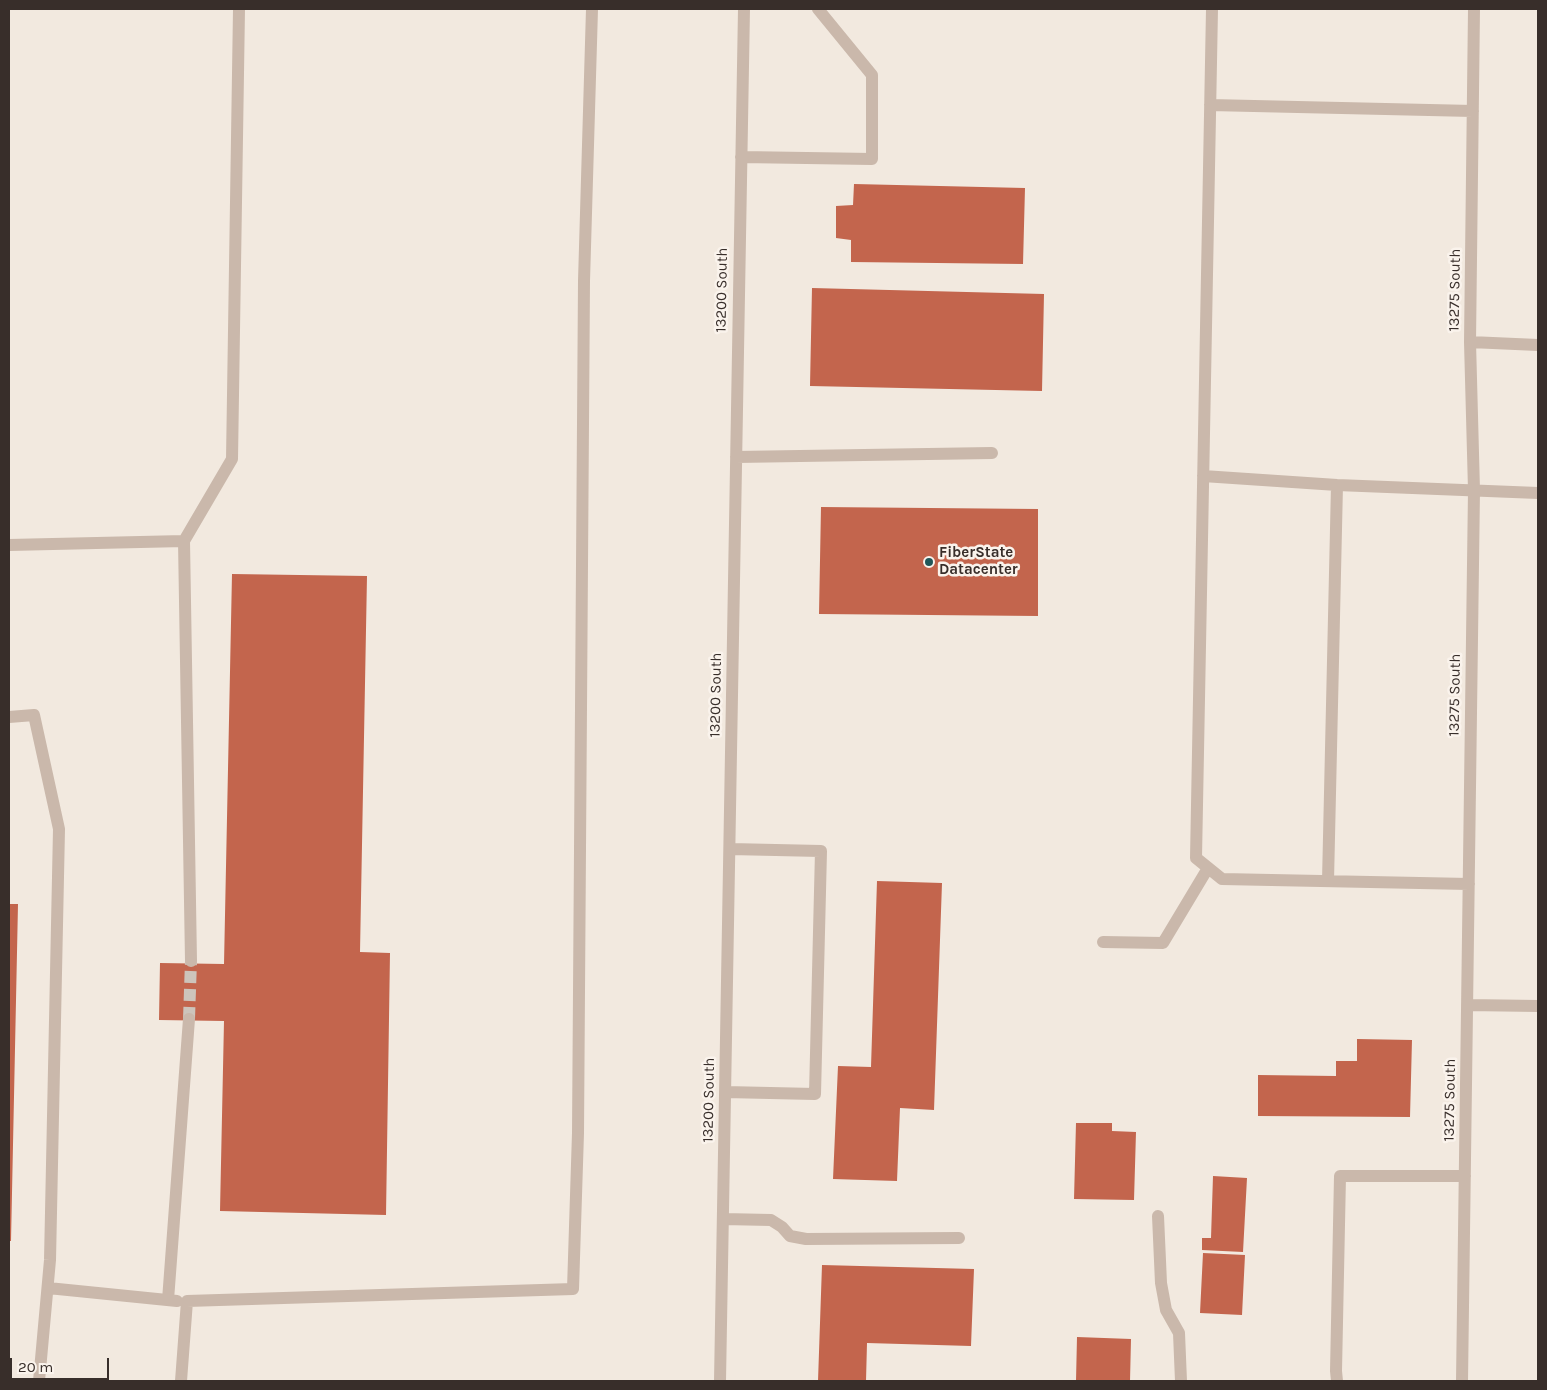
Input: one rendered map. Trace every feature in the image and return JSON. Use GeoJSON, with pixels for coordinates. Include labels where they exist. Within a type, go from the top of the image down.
{"type":"FeatureCollection","features":[{"type":"Feature","properties":{"kind":"street"},"geometry":{"type":"LineString","coordinates":[[192,961],[184,542],[232,459],[239,9]]}},
{"type":"Feature","properties":{"kind":"street"},"geometry":{"type":"LineString","coordinates":[[48,1288],[187,1302],[573,1290],[578,1133],[584,280],[592,9]]}},
{"type":"Feature","properties":{"kind":"street","name":"13200 South"},"geometry":{"type":"LineString","coordinates":[[720,1381],[744,9]]}},
{"type":"Feature","properties":{"kind":"street"},"geometry":{"type":"LineString","coordinates":[[741,157],[872,159],[872,75],[818,9]]}},
{"type":"Feature","properties":{"kind":"street"},"geometry":{"type":"LineString","coordinates":[[1212,9],[1196,858],[1222,879],[1469,884]]}},
{"type":"Feature","properties":{"kind":"street","name":"13275 South"},"geometry":{"type":"LineString","coordinates":[[1462,1381],[1474,490],[1470,342],[1474,9]]}},
{"type":"Feature","properties":{"kind":"street"},"geometry":{"type":"LineString","coordinates":[[1210,105],[1473,112]]}},
{"type":"Feature","properties":{"kind":"street"},"geometry":{"type":"LineString","coordinates":[[1470,342],[1538,344]]}},
{"type":"Feature","properties":{"kind":"street"},"geometry":{"type":"LineString","coordinates":[[736,457],[992,453]]}},
{"type":"Feature","properties":{"kind":"street"},"geometry":{"type":"LineString","coordinates":[[1203,476],[1337,485],[1538,493]]}},
{"type":"Feature","properties":{"kind":"street"},"geometry":{"type":"LineString","coordinates":[[1328,881],[1337,485]]}},
{"type":"Feature","properties":{"kind":"street"},"geometry":{"type":"LineString","coordinates":[[9,545],[184,542]]}},
{"type":"Feature","properties":{"kind":"street"},"geometry":{"type":"LineString","coordinates":[[9,718],[34,716],[59,829],[50,1260],[39,1381]]}},
{"type":"Feature","properties":{"kind":"street"},"geometry":{"type":"LineString","coordinates":[[725,1092],[815,1094],[821,861],[821,851],[730,849]]}},
{"type":"Feature","properties":{"kind":"street"},"geometry":{"type":"LineString","coordinates":[[1104,942],[1164,943],[1208,868]]}},
{"type":"Feature","properties":{"kind":"street"},"geometry":{"type":"LineString","coordinates":[[1467,1005],[1538,1006]]}},
{"type":"Feature","properties":{"kind":"street"},"geometry":{"type":"LineString","coordinates":[[168,1300],[189,1019]]}},
{"type":"Feature","properties":{"kind":"street"},"geometry":{"type":"LineString","coordinates":[[1337,1381],[1340,1176],[1465,1176]]}},
{"type":"Feature","properties":{"kind":"street"},"geometry":{"type":"LineString","coordinates":[[1158,1216],[1161,1283],[1166,1310],[1179,1332],[1181,1381]]}},
{"type":"Feature","properties":{"kind":"street"},"geometry":{"type":"LineString","coordinates":[[723,1219],[771,1220],[782,1227],[790,1236],[806,1239],[958,1238]]}},
{"type":"Feature","properties":{"kind":"street"},"geometry":{"type":"LineString","coordinates":[[181,1381],[187,1302]]}},
{"type":"Feature","properties":{"kind":"building"},"geometry":{"type":"Polygon","coordinates":[[[854,184],[1025,188],[1023,264],[851,262],[851,240],[836,238],[836,206],[853,205],[854,184]]]}},
{"type":"Feature","properties":{"kind":"building"},"geometry":{"type":"Polygon","coordinates":[[[812,288],[1044,294],[1042,391],[810,386],[812,288]]]}},
{"type":"Feature","properties":{"kind":"building","name":"FiberState Datacenter"},"geometry":{"type":"Polygon","coordinates":[[[821,507],[1038,509],[1038,616],[819,614],[821,507]]]}},
{"type":"Feature","properties":{"kind":"building"},"geometry":{"type":"Polygon","coordinates":[[[232,574],[367,576],[360,952],[390,953],[386,1215],[220,1211],[224,1021],[159,1020],[160,963],[224,964],[232,574]]]}},
{"type":"Feature","properties":{"kind":"building"},"geometry":{"type":"Polygon","coordinates":[[[877,881],[942,883],[934,1110],[900,1108],[897,1181],[833,1179],[838,1066],[871,1067],[877,881]]]}},
{"type":"Feature","properties":{"kind":"building"},"geometry":{"type":"Polygon","coordinates":[[[9,904],[18,904],[11,1241],[9,1241],[9,904]]]}},
{"type":"Feature","properties":{"kind":"building"},"geometry":{"type":"Polygon","coordinates":[[[1357,1039],[1412,1040],[1410,1117],[1258,1116],[1258,1075],[1336,1076],[1336,1061],[1357,1061],[1357,1039]]]}},
{"type":"Feature","properties":{"kind":"building"},"geometry":{"type":"Polygon","coordinates":[[[1076,1123],[1112,1123],[1112,1131],[1136,1132],[1134,1200],[1074,1199],[1076,1123]]]}},
{"type":"Feature","properties":{"kind":"building"},"geometry":{"type":"Polygon","coordinates":[[[1213,1176],[1247,1178],[1243,1252],[1202,1250],[1202,1238],[1211,1238],[1213,1176]]]}},
{"type":"Feature","properties":{"kind":"building"},"geometry":{"type":"Polygon","coordinates":[[[1203,1253],[1245,1255],[1242,1315],[1200,1313],[1203,1253]]]}},
{"type":"Feature","properties":{"kind":"building"},"geometry":{"type":"Polygon","coordinates":[[[822,1265],[974,1269],[971,1346],[867,1343],[866,1381],[818,1381],[822,1265]]]}},
{"type":"Feature","properties":{"kind":"building"},"geometry":{"type":"Polygon","coordinates":[[[1077,1337],[1131,1339],[1130,1381],[1076,1381],[1077,1337]]]}},
{"type":"Feature","properties":{"kind":"tunnel"},"geometry":{"type":"LineString","coordinates":[[189,1019],[191,961]]}},
{"type":"Feature","properties":{"kind":"place","name":"FiberState Datacenter"},"geometry":{"type":"Point","coordinates":[929,562]}}]}
